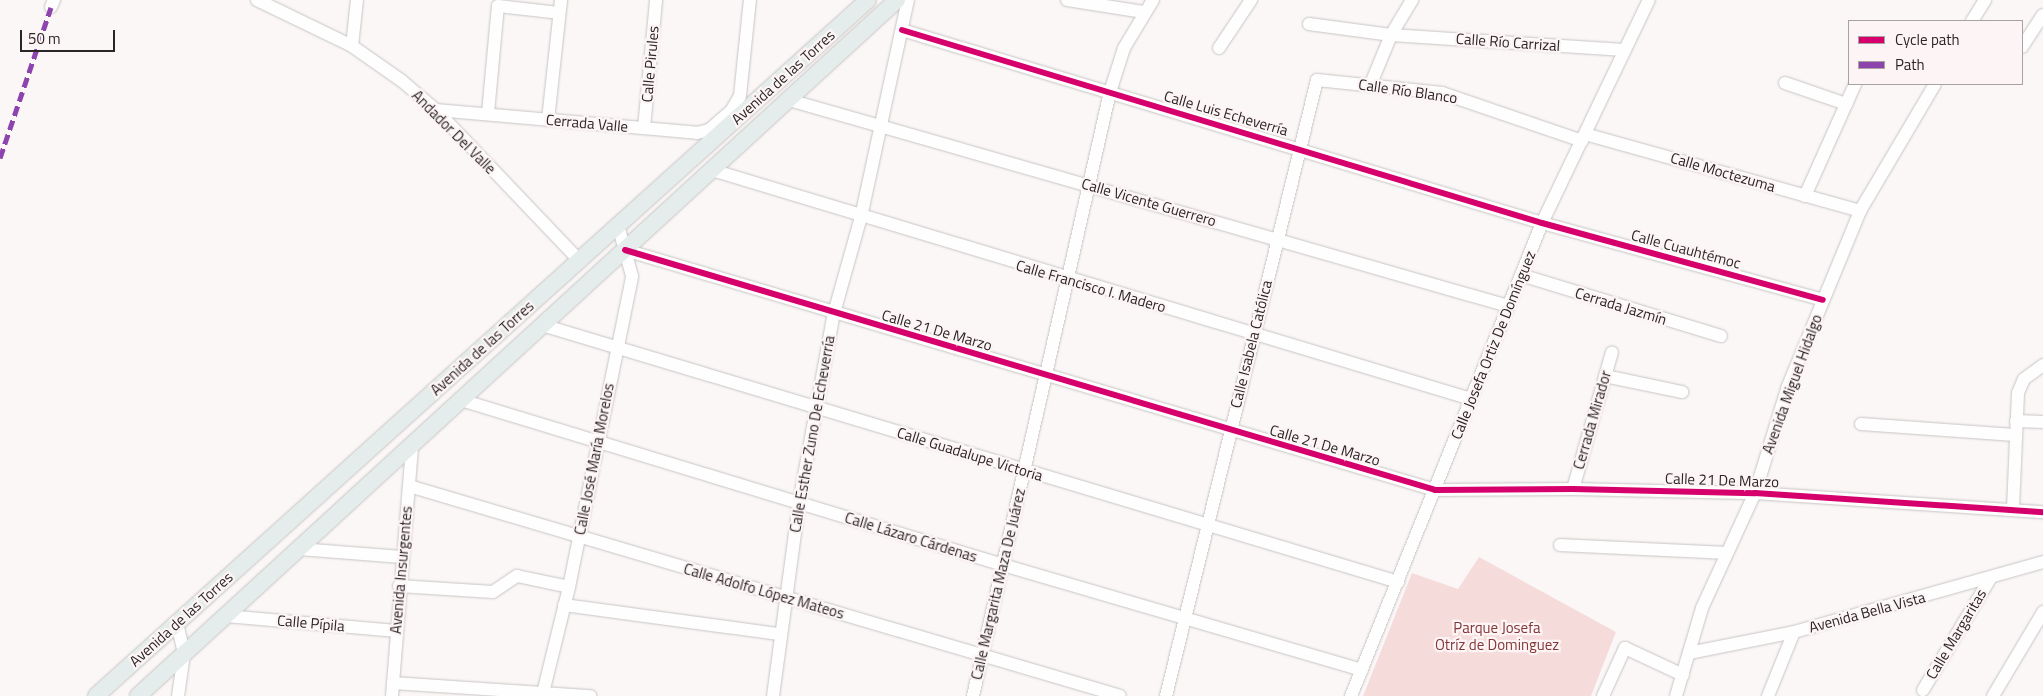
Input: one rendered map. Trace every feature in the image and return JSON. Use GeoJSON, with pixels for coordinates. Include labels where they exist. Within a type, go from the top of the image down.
{"type":"FeatureCollection","features":[{"type":"Feature","properties":{"kind":"main road","name":"Avenida de las Torres"},"geometry":{"type":"LineString","coordinates":[[96,696],[868,0]]}},
{"type":"Feature","properties":{"kind":"main road","name":"Avenida de las Torres"},"geometry":{"type":"LineString","coordinates":[[138,696],[898,0]]}},
{"type":"Feature","properties":{"kind":"street","name":"Andador Del Valle"},"geometry":{"type":"LineString","coordinates":[[258,0],[352,46],[402,81],[436,110],[579,260]]}},
{"type":"Feature","properties":{"kind":"street"},"geometry":{"type":"LineString","coordinates":[[352,46],[357,0]]}},
{"type":"Feature","properties":{"kind":"street","name":"Calle Pirules"},"geometry":{"type":"LineString","coordinates":[[644,128],[656,0]]}},
{"type":"Feature","properties":{"kind":"street","name":"Cerrada Valle"},"geometry":{"type":"LineString","coordinates":[[436,110],[488,113],[698,133],[709,130],[731,111],[744,81],[750,0]]}},
{"type":"Feature","properties":{"kind":"street","name":"Calle Esther Zuno De Echeverría"},"geometry":{"type":"LineString","coordinates":[[773,696],[799,504],[834,313],[860,217],[908,0]]}},
{"type":"Feature","properties":{"kind":"street"},"geometry":{"type":"LineString","coordinates":[[1067,0],[1144,12]]}},
{"type":"Feature","properties":{"kind":"street","name":"Calle Margarita Maza De Juárez"},"geometry":{"type":"LineString","coordinates":[[973,696],[1110,92],[1124,48],[1153,0]]}},
{"type":"Feature","properties":{"kind":"street"},"geometry":{"type":"LineString","coordinates":[[1219,48],[1251,0]]}},
{"type":"Feature","properties":{"kind":"street"},"geometry":{"type":"LineString","coordinates":[[1370,86],[1391,35],[1412,0]]}},
{"type":"Feature","properties":{"kind":"street","name":"Calle Josefa Ortiz De Domínguez"},"geometry":{"type":"LineString","coordinates":[[1351,696],[1542,223],[1649,0]]}},
{"type":"Feature","properties":{"kind":"street"},"geometry":{"type":"LineString","coordinates":[[1973,20],[1985,0]]}},
{"type":"Feature","properties":{"kind":"street"},"geometry":{"type":"LineString","coordinates":[[488,113],[498,6],[560,6],[548,120]]}},
{"type":"Feature","properties":{"kind":"street"},"geometry":{"type":"LineString","coordinates":[[2023,45],[2043,15]]}},
{"type":"Feature","properties":{"kind":"street","name":"Calle Río Carrizal"},"geometry":{"type":"LineString","coordinates":[[1308,24],[1391,35],[1625,50]]}},
{"type":"Feature","properties":{"kind":"street","name":"Calle Luis Echeverría"},"geometry":{"type":"LineString","coordinates":[[902,30],[1300,148],[1542,223]]}},
{"type":"Feature","properties":{"kind":"street","name":"Calle Río Blanco"},"geometry":{"type":"LineString","coordinates":[[1317,80],[1442,93],[1584,137]]}},
{"type":"Feature","properties":{"kind":"street","name":"Calle Isabela Católica"},"geometry":{"type":"LineString","coordinates":[[1166,696],[1317,80]]}},
{"type":"Feature","properties":{"kind":"street"},"geometry":{"type":"LineString","coordinates":[[1785,83],[1846,104]]}},
{"type":"Feature","properties":{"kind":"street"},"geometry":{"type":"LineString","coordinates":[[1805,196],[1855,85]]}},
{"type":"Feature","properties":{"kind":"street","name":"Avenida Miguel Hidalgo"},"geometry":{"type":"LineString","coordinates":[[1676,696],[1702,608],[1754,493],[1788,386],[1860,211],[1934,85]]}},
{"type":"Feature","properties":{"kind":"street","name":"Calle Vicente Guerrero"},"geometry":{"type":"LineString","coordinates":[[789,100],[1278,238],[1508,306]]}},
{"type":"Feature","properties":{"kind":"street","name":"Calle Moctezuma"},"geometry":{"type":"LineString","coordinates":[[1584,137],[1860,211]]}},
{"type":"Feature","properties":{"kind":"street","name":"Calle Francisco I. Madero"},"geometry":{"type":"LineString","coordinates":[[712,170],[860,217],[1471,399]]}},
{"type":"Feature","properties":{"kind":"street","name":"Calle Cuauhtémoc"},"geometry":{"type":"LineString","coordinates":[[1542,223],[1823,300]]}},
{"type":"Feature","properties":{"kind":"street","name":"Calle José María Morelos"},"geometry":{"type":"LineString","coordinates":[[543,693],[569,587],[632,276],[618,225]]}},
{"type":"Feature","properties":{"kind":"street","name":"Calle 21 De Marzo"},"geometry":{"type":"LineString","coordinates":[[625,250],[1434,490],[1573,488],[1754,493],[2013,508],[2043,512]]}},
{"type":"Feature","properties":{"kind":"street","name":"Cerrada Jazmín"},"geometry":{"type":"LineString","coordinates":[[1521,275],[1722,336]]}},
{"type":"Feature","properties":{"kind":"street","name":"Calle Guadalupe Victoria"},"geometry":{"type":"LineString","coordinates":[[542,325],[616,349],[1398,582]]}},
{"type":"Feature","properties":{"kind":"street","name":"Cerrada Mirador"},"geometry":{"type":"LineString","coordinates":[[1573,488],[1612,352]]}},
{"type":"Feature","properties":{"kind":"street"},"geometry":{"type":"LineString","coordinates":[[2013,508],[2018,393],[2024,379],[2043,365]]}},
{"type":"Feature","properties":{"kind":"street"},"geometry":{"type":"LineString","coordinates":[[1605,376],[1682,392]]}},
{"type":"Feature","properties":{"kind":"street","name":"Calle Lázaro Cárdenas"},"geometry":{"type":"LineString","coordinates":[[462,400],[799,504],[1362,670]]}},
{"type":"Feature","properties":{"kind":"street"},"geometry":{"type":"LineString","coordinates":[[2016,421],[2043,422]]}},
{"type":"Feature","properties":{"kind":"street"},"geometry":{"type":"LineString","coordinates":[[1861,424],[2015,435]]}},
{"type":"Feature","properties":{"kind":"street","name":"Avenida Insurgentes"},"geometry":{"type":"LineString","coordinates":[[392,689],[412,445]]}},
{"type":"Feature","properties":{"kind":"street","name":"Calle Adolfo López Mateos"},"geometry":{"type":"LineString","coordinates":[[408,486],[1120,696]]}},
{"type":"Feature","properties":{"kind":"street"},"geometry":{"type":"LineString","coordinates":[[1560,545],[1727,553]]}},
{"type":"Feature","properties":{"kind":"street"},"geometry":{"type":"LineString","coordinates":[[299,549],[402,557]]}},
{"type":"Feature","properties":{"kind":"street","name":"Avenida Bella Vista"},"geometry":{"type":"LineString","coordinates":[[1689,653],[1794,632],[1990,579],[2043,562]]}},
{"type":"Feature","properties":{"kind":"street"},"geometry":{"type":"LineString","coordinates":[[399,586],[494,592],[517,576],[569,587]]}},
{"type":"Feature","properties":{"kind":"street","name":"Calle Margaritas"},"geometry":{"type":"LineString","coordinates":[[1923,690],[1990,579]]}},
{"type":"Feature","properties":{"kind":"street"},"geometry":{"type":"LineString","coordinates":[[564,605],[780,634]]}},
{"type":"Feature","properties":{"kind":"street"},"geometry":{"type":"LineString","coordinates":[[1993,696],[2043,612]]}},
{"type":"Feature","properties":{"kind":"street","name":"Calle Pípila"},"geometry":{"type":"LineString","coordinates":[[226,616],[396,631]]}},
{"type":"Feature","properties":{"kind":"street"},"geometry":{"type":"LineString","coordinates":[[177,623],[184,654],[178,696]]}},
{"type":"Feature","properties":{"kind":"street"},"geometry":{"type":"LineString","coordinates":[[1768,696],[1794,632]]}},
{"type":"Feature","properties":{"kind":"street"},"geometry":{"type":"LineString","coordinates":[[1603,696],[1625,648],[1683,675]]}},
{"type":"Feature","properties":{"kind":"street"},"geometry":{"type":"LineString","coordinates":[[392,689],[589,696]]}},
{"type":"Feature","properties":{"kind":"green space","name":"Parque Josefa Otríz de Dominguez"},"geometry":{"type":"Polygon","coordinates":[[[1479,557],[1616,632],[1591,696],[1363,696],[1412,573],[1458,589],[1479,557]]]}},
{"type":"Feature","properties":{"kind":"marked path"},"geometry":{"type":"LineString","coordinates":[[0,158],[51,7]]}},
{"type":"Feature","properties":{"kind":"cycle path"},"geometry":{"type":"LineString","coordinates":[[902,30],[1542,223],[1823,300]]}},
{"type":"Feature","properties":{"kind":"cycle path"},"geometry":{"type":"LineString","coordinates":[[625,250],[1435,490],[1573,489],[1755,493],[2043,512]]}}]}
